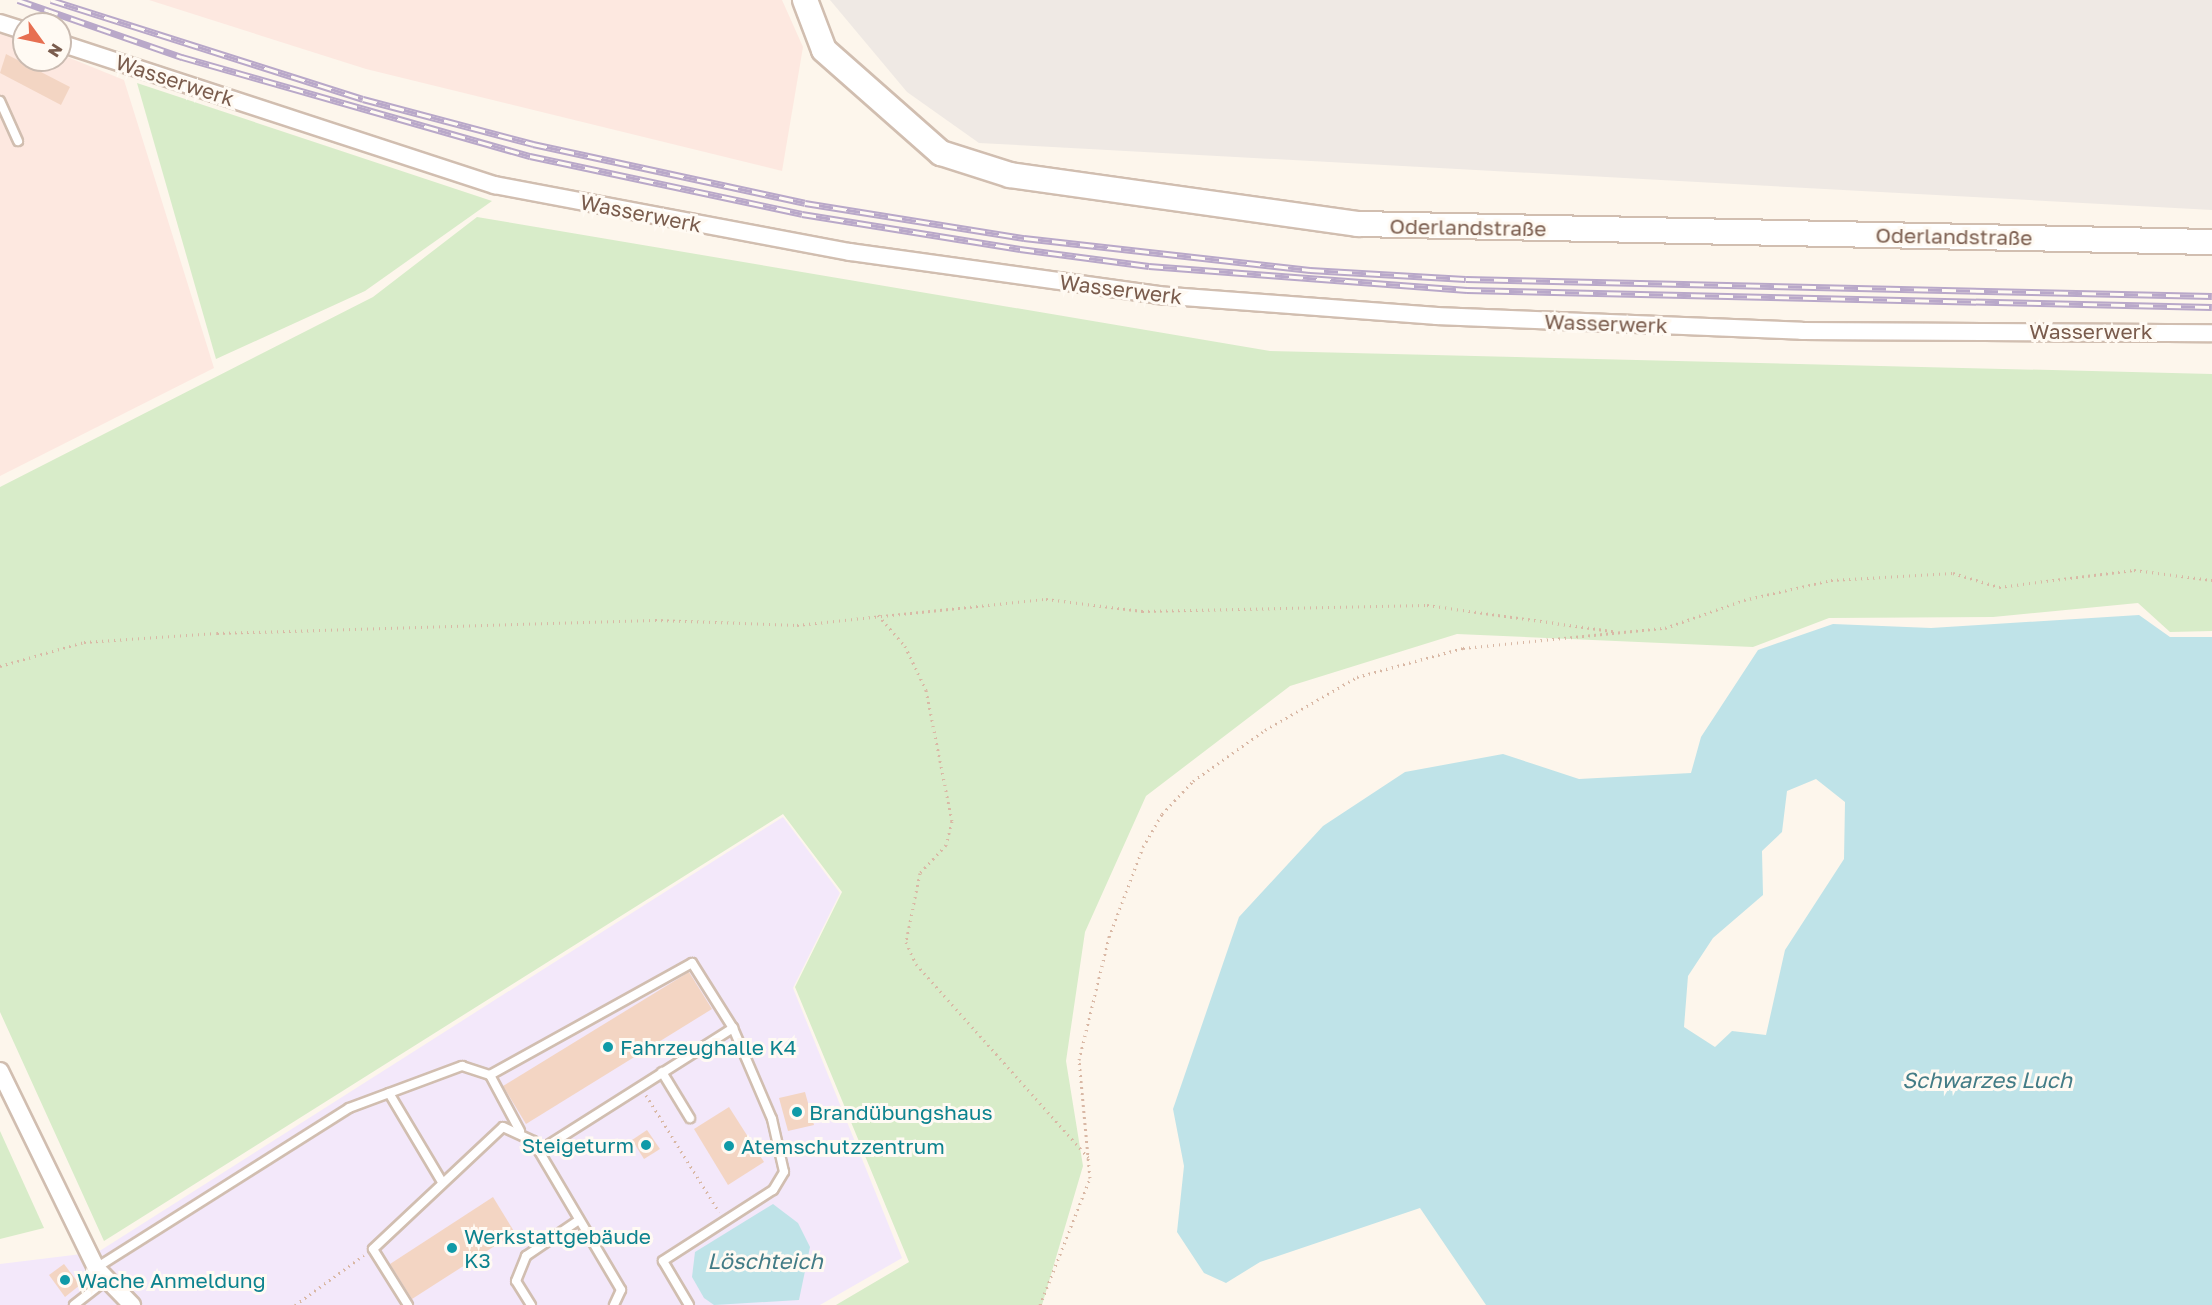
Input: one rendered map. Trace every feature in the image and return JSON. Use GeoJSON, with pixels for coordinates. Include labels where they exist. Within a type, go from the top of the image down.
{"type":"FeatureCollection","features":[{"type":"Feature","properties":{"kind":"street","name":"Oderlandstraße"},"geometry":{"type":"LineString","coordinates":[[805,0],[824,50],[941,153],[1010,175],[1358,224],[2212,242]]}},
{"type":"Feature","properties":{"kind":"street","name":"Wasserwerk"},"geometry":{"type":"LineString","coordinates":[[72,47],[495,185],[850,252],[1158,295],[1436,316],[1802,331],[2212,333]]}},
{"type":"Feature","properties":{"kind":"street"},"geometry":{"type":"LineString","coordinates":[[0,1071],[101,1275],[132,1305]]}},
{"type":"Feature","properties":{"kind":"lane"},"geometry":{"type":"LineString","coordinates":[[0,101],[18,141]]}},
{"type":"Feature","properties":{"kind":"lane"},"geometry":{"type":"LineString","coordinates":[[490,1075],[692,963],[733,1028],[772,1119],[784,1173],[773,1190],[663,1261],[689,1305]]}},
{"type":"Feature","properties":{"kind":"lane"},"geometry":{"type":"LineString","coordinates":[[539,1151],[733,1028]]}},
{"type":"Feature","properties":{"kind":"lane"},"geometry":{"type":"LineString","coordinates":[[74,1305],[101,1275],[349,1108],[462,1066],[490,1075],[520,1131],[539,1151],[621,1290],[614,1305]]}},
{"type":"Feature","properties":{"kind":"lane"},"geometry":{"type":"LineString","coordinates":[[662,1072],[690,1118]]}},
{"type":"Feature","properties":{"kind":"lane"},"geometry":{"type":"LineString","coordinates":[[388,1093],[442,1182]]}},
{"type":"Feature","properties":{"kind":"lane"},"geometry":{"type":"LineString","coordinates":[[408,1305],[373,1249],[493,1133],[503,1127],[520,1131]]}},
{"type":"Feature","properties":{"kind":"lane"},"geometry":{"type":"LineString","coordinates":[[531,1305],[516,1281],[526,1256],[579,1220]]}},
{"type":"Feature","properties":{"kind":"path"},"geometry":{"type":"LineString","coordinates":[[1040,1305],[1090,1179],[1079,1060],[1109,937],[1143,847],[1162,814],[1193,780],[1265,730],[1357,676],[1462,648],[1665,628],[1744,600],[1831,580],[1953,573],[1999,587],[2134,570],[2212,580]]}},
{"type":"Feature","properties":{"kind":"path"},"geometry":{"type":"LineString","coordinates":[[0,666],[84,642],[217,633],[655,620],[797,625],[878,615],[1046,600],[1142,611],[1427,605],[1618,632]]}},
{"type":"Feature","properties":{"kind":"path"},"geometry":{"type":"LineString","coordinates":[[878,615],[905,646],[926,690],[952,821],[946,845],[920,873],[906,942],[916,964],[1089,1157]]}},
{"type":"Feature","properties":{"kind":"path"},"geometry":{"type":"LineString","coordinates":[[640,1086],[725,1221]]}},
{"type":"Feature","properties":{"kind":"path"},"geometry":{"type":"LineString","coordinates":[[295,1305],[373,1249]]}},
{"type":"Feature","properties":{"kind":"shaded area"},"geometry":{"type":"Polygon","coordinates":[[[149,0],[782,0],[803,47],[782,171],[366,69],[149,0]]]}},
{"type":"Feature","properties":{"kind":"shaded area"},"geometry":{"type":"Polygon","coordinates":[[[830,0],[2212,0],[2212,210],[979,143],[907,92],[830,0]]]}},
{"type":"Feature","properties":{"kind":"shaded area"},"geometry":{"type":"Polygon","coordinates":[[[0,30],[12,34],[12,72],[72,72],[72,59],[124,80],[214,368],[0,476],[0,30]]]}},
{"type":"Feature","properties":{"kind":"shaded area"},"geometry":{"type":"Polygon","coordinates":[[[783,817],[840,893],[793,988],[902,1258],[820,1305],[0,1305],[0,1264],[98,1252],[783,817]]]}},
{"type":"Feature","properties":{"kind":"green space"},"geometry":{"type":"Polygon","coordinates":[[[137,83],[492,201],[365,291],[216,359],[137,83]]]}},
{"type":"Feature","properties":{"kind":"green space"},"geometry":{"type":"Polygon","coordinates":[[[477,217],[1270,351],[2212,374],[2212,631],[2170,632],[2138,603],[1993,617],[1829,618],[1753,647],[1457,634],[1290,686],[1146,796],[1085,932],[1066,1061],[1083,1166],[1042,1305],[836,1305],[909,1262],[795,987],[842,892],[783,814],[104,1241],[0,1012],[0,487],[373,297],[477,217]]]}},
{"type":"Feature","properties":{"kind":"green space"},"geometry":{"type":"Polygon","coordinates":[[[0,1131],[44,1228],[0,1239],[0,1131]]]}},
{"type":"Feature","properties":{"kind":"water","name":"Schwarzes Luch"},"geometry":{"type":"Polygon","coordinates":[[[2139,615],[2170,637],[2212,637],[2212,1305],[1486,1305],[1420,1208],[1260,1262],[1226,1283],[1204,1273],[1177,1232],[1184,1166],[1173,1109],[1239,917],[1323,826],[1405,772],[1503,754],[1579,779],[1691,773],[1701,737],[1758,650],[1833,624],[1931,628],[2139,615]],[[1816,779],[1787,791],[1782,832],[1762,851],[1763,895],[1713,938],[1688,976],[1684,1027],[1715,1047],[1732,1031],[1766,1035],[1785,950],[1844,859],[1845,802],[1816,779]]]}},
{"type":"Feature","properties":{"kind":"water","name":"Löschteich"},"geometry":{"type":"Polygon","coordinates":[[[773,1204],[798,1223],[810,1247],[799,1300],[714,1305],[704,1298],[692,1277],[695,1252],[773,1204]]]}},
{"type":"Feature","properties":{"kind":"building"},"geometry":{"type":"Polygon","coordinates":[[[6,54],[12,57],[12,72],[41,72],[70,87],[61,105],[0,73],[6,54]]]}},
{"type":"Feature","properties":{"kind":"building","name":"Fahrzeughalle K4"},"geometry":{"type":"Polygon","coordinates":[[[689,972],[712,1009],[526,1124],[503,1086],[689,972]]]}},
{"type":"Feature","properties":{"kind":"building","name":"Brandübungshaus"},"geometry":{"type":"Polygon","coordinates":[[[805,1092],[814,1125],[788,1131],[779,1098],[805,1092]]]}},
{"type":"Feature","properties":{"kind":"building","name":"Atemschutzzentrum"},"geometry":{"type":"Polygon","coordinates":[[[729,1107],[764,1162],[728,1185],[694,1129],[729,1107]]]}},
{"type":"Feature","properties":{"kind":"building","name":"Steigeturm"},"geometry":{"type":"Polygon","coordinates":[[[647,1130],[660,1149],[644,1159],[632,1140],[647,1130]]]}},
{"type":"Feature","properties":{"kind":"building","name":"Werkstattgebäude K3"},"geometry":{"type":"Polygon","coordinates":[[[493,1197],[515,1233],[412,1299],[390,1264],[493,1197]]]}},
{"type":"Feature","properties":{"kind":"building","name":"Wache Anmeldung"},"geometry":{"type":"Polygon","coordinates":[[[64,1264],[80,1285],[65,1297],[49,1275],[64,1264]]]}},
{"type":"Feature","properties":{"kind":"railway"},"geometry":{"type":"LineString","coordinates":[[18,0],[182,57],[530,156],[802,214],[1020,249],[1149,266],[1467,290],[2212,307]]}},
{"type":"Feature","properties":{"kind":"railway"},"geometry":{"type":"LineString","coordinates":[[51,0],[363,99],[533,144],[805,203],[1024,238],[1310,270],[1466,279],[2212,296]]}},
{"type":"Feature","properties":{"kind":"place","name":"Fahrzeughalle K4"},"geometry":{"type":"Point","coordinates":[608,1047]}},
{"type":"Feature","properties":{"kind":"place","name":"Brandübungshaus"},"geometry":{"type":"Point","coordinates":[797,1112]}},
{"type":"Feature","properties":{"kind":"place","name":"Steigeturm"},"geometry":{"type":"Point","coordinates":[646,1145]}},
{"type":"Feature","properties":{"kind":"place","name":"Atemschutzzentrum"},"geometry":{"type":"Point","coordinates":[729,1146]}},
{"type":"Feature","properties":{"kind":"place","name":"Werkstattgebäude K3"},"geometry":{"type":"Point","coordinates":[452,1248]}},
{"type":"Feature","properties":{"kind":"place","name":"Wache Anmeldung"},"geometry":{"type":"Point","coordinates":[65,1280]}}]}
